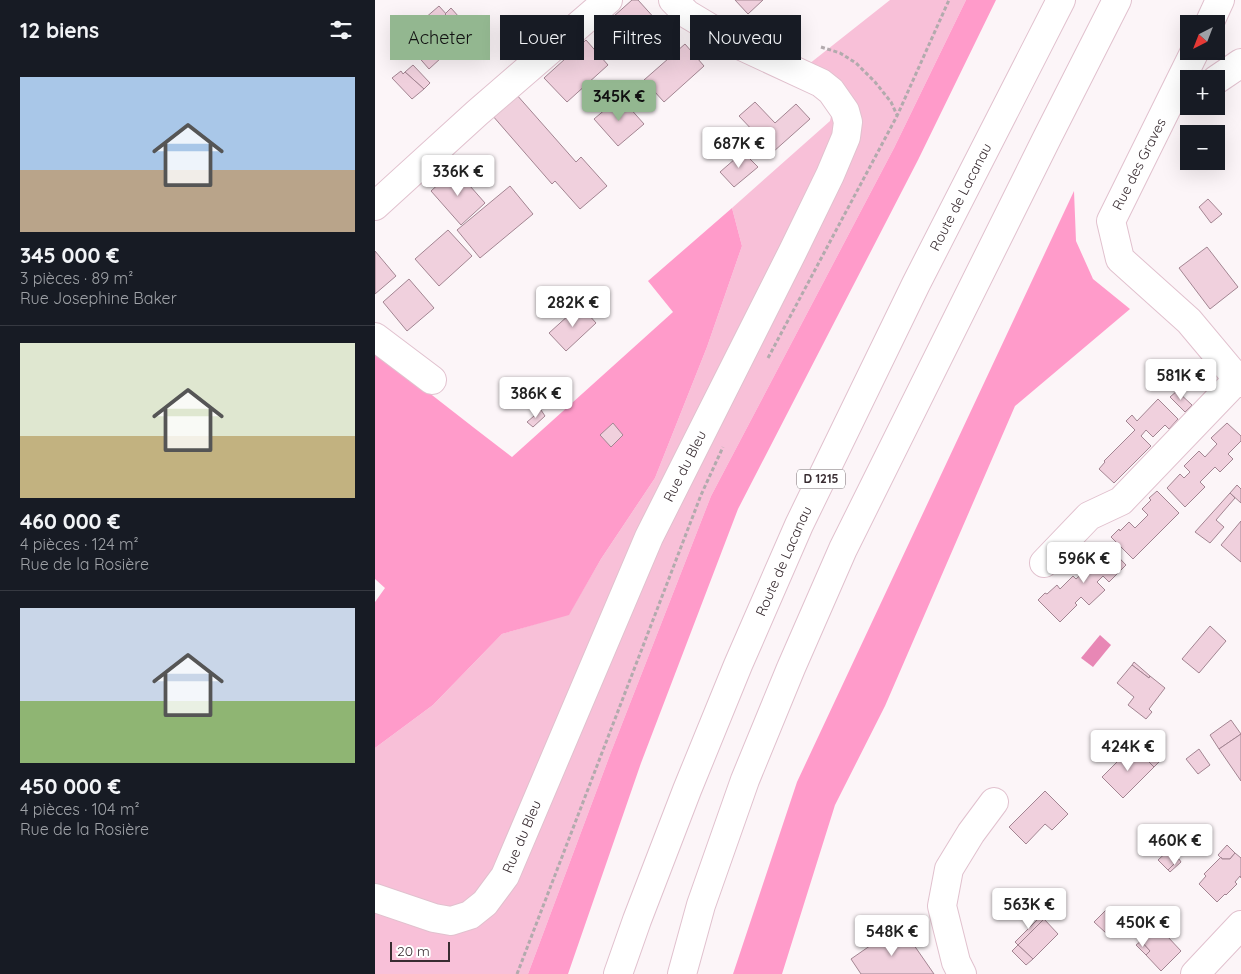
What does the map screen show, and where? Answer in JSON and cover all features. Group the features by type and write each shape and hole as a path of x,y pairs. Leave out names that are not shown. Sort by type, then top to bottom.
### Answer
{"main road":[{"path":"375,206 477,113 608,0"},
{"name":"Rue du Bleu","path":"375,898 434,918 451,921 470,915 485,904 505,876 649,537 792,253 830,175 846,137 848,122 845,111 831,91 821,83 737,44 687,14 673,0"},
{"name":"Route de Lacanau","path":"619,974 637,920 687,790 738,665 799,525 916,284 1061,0"},
{"path":"681,974 701,905 745,780 843,549 1117,0"},
{"path":"1214,15 1221,0"},
{"path":"1225,74 1241,64"},
{"name":"Rue des Graves","path":"1180,95 1111,221 1120,259 1189,320 1239,381"},
{"path":"375,337 432,380"},
{"path":"1044,563 1089,516 1121,501 1239,381"},
{"path":"963,974 955,962 942,906 949,869 971,833 994,802"},
{"path":"1195,974 1241,925"}],"path":[{"path":"764,365 897,116 949,0"},
{"path":"821,47 840,54 856,63 891,102 897,116"},
{"path":"517,974 701,495 726,441"}],"shaded area":[{"path":"890,0 966,0 894,148 711,496 611,752 528,974 375,974 375,748 433,705 502,634 569,614 601,559 655,478 707,347 742,246 732,208 830,121 838,83 809,64"},
{"path":"966,0 996,0 918,160 738,509 641,763 568,974 528,974 611,752 711,496 894,148"},
{"path":"1074,191 1076,241 1093,279 1130,309 1015,406 885,706 835,805 782,974 733,974 797,782"},
{"path":"732,208 742,246 707,347 655,478 601,559 569,615 502,634 433,705 375,748 375,602 385,588 375,579 375,351 512,457 673,312 648,281"},
{"path":"1100,635 1111,645 1093,667 1081,658"}],"building":[{"path":"632,0 638,0 652,15 615,15"},
{"path":"735,0 763,0 748,14"},
{"path":"439,6 447,15 429,15"},
{"path":"451,8 457,15 446,15"},
{"path":"586,40 594,49 594,60 604,60 608,65 567,102 544,78 564,60 584,60 584,42"},
{"path":"685,44 690,50 690,60 699,60 704,66 664,102 644,80 667,60 680,60 680,48"},
{"path":"421,60 439,60 429,69"},
{"path":"413,65 430,83 424,89 405,72"},
{"path":"401,71 403,74 405,72 424,89 412,99 392,78"},
{"path":"516,94 576,162 581,157 607,186 580,209 555,181 552,184 492,115"},
{"path":"620,97 644,124 618,146 594,119"},
{"path":"755,102 775,123 796,104 810,119 773,152 739,116"},
{"path":"743,152 758,167 734,187 720,172"},
{"path":"455,169 485,203 461,225 431,191"},
{"path":"510,186 533,214 480,258 457,230"},
{"path":"1208,199 1222,214 1211,223 1199,207"},
{"path":"448,230 472,256 439,286 415,259"},
{"path":"1207,247 1238,287 1210,309 1179,268"},
{"path":"375,251 396,276 375,294"},
{"path":"409,279 434,308 407,331 383,302"},
{"path":"580,305 596,323 566,351 549,333"},
{"path":"1177,391 1192,405 1185,412 1170,397"},
{"path":"1158,399 1178,419 1169,429 1165,425 1153,437 1146,430 1141,436 1151,446 1114,483 1099,469 1104,461 1135,430 1126,421 1132,415 1137,421"},
{"path":"541,410 545,416 533,427 527,422"},
{"path":"613,423 623,435 611,447 600,435"},
{"path":"1227,423 1241,436 1241,441 1228,454 1233,459 1220,472 1215,467 1200,482 1205,487 1185,507 1167,488 1180,474 1184,478 1190,472 1184,466 1199,451 1205,457 1217,444 1211,438"},
{"path":"1237,485 1241,489 1241,503 1230,493"},
{"path":"1157,491 1179,513 1133,559 1111,537 1129,522 1135,528 1148,515 1142,509 1151,500 1149,498"},
{"path":"1230,493 1235,498 1216,520 1224,527 1210,543 1195,532"},
{"path":"1241,521 1241,562 1221,545"},
{"path":"1104,542 1126,565 1109,582 1103,576 1097,582 1105,590 1089,605 1081,597 1075,603 1077,605 1060,622 1038,600 1057,585 1060,589 1073,576 1076,579 1085,571 1082,567"},
{"path":"1210,626 1226,641 1199,673 1182,659"},
{"path":"1134,662 1150,676 1149,678 1132,665"},
{"path":"1132,665 1165,688 1149,709 1152,712 1146,719 1128,705 1134,697 1117,683"},
{"path":"1231,720 1241,734 1219,749 1210,735"},
{"path":"1241,734 1241,781 1219,749"},
{"path":"1141,738 1162,759 1154,767 1133,746"},
{"path":"1133,746 1154,767 1123,798 1102,777"},
{"path":"1199,749 1210,765 1198,774 1186,759"},
{"path":"1045,791 1068,814 1052,830 1045,824 1026,844 1009,827"},
{"path":"1227,845 1235,853 1230,859 1222,859 1218,855"},
{"path":"1170,849 1179,859 1168,870 1158,860"},
{"path":"1235,853 1241,858 1241,878 1240,876 1235,882 1237,884 1217,902 1199,884 1206,876 1204,874 1221,857 1222,859 1230,859"},
{"path":"1179,859 1181,862 1170,872 1168,870"},
{"path":"1106,910 1117,921 1106,933 1094,922"},
{"path":"1147,911 1153,916 1143,925 1138,919"},
{"path":"1041,916 1044,919 1018,945 1015,942"},
{"path":"1153,916 1170,933 1167,936 1181,951 1161,971 1146,955 1150,951 1129,929 1138,919 1143,925"},
{"path":"1044,919 1058,934 1033,959 1018,945"},
{"path":"900,925 934,974 861,974 851,959"},
{"path":"1141,941 1150,951 1146,955 1136,945"},
{"path":"1018,945 1033,959 1026,965 1012,951"}]}
